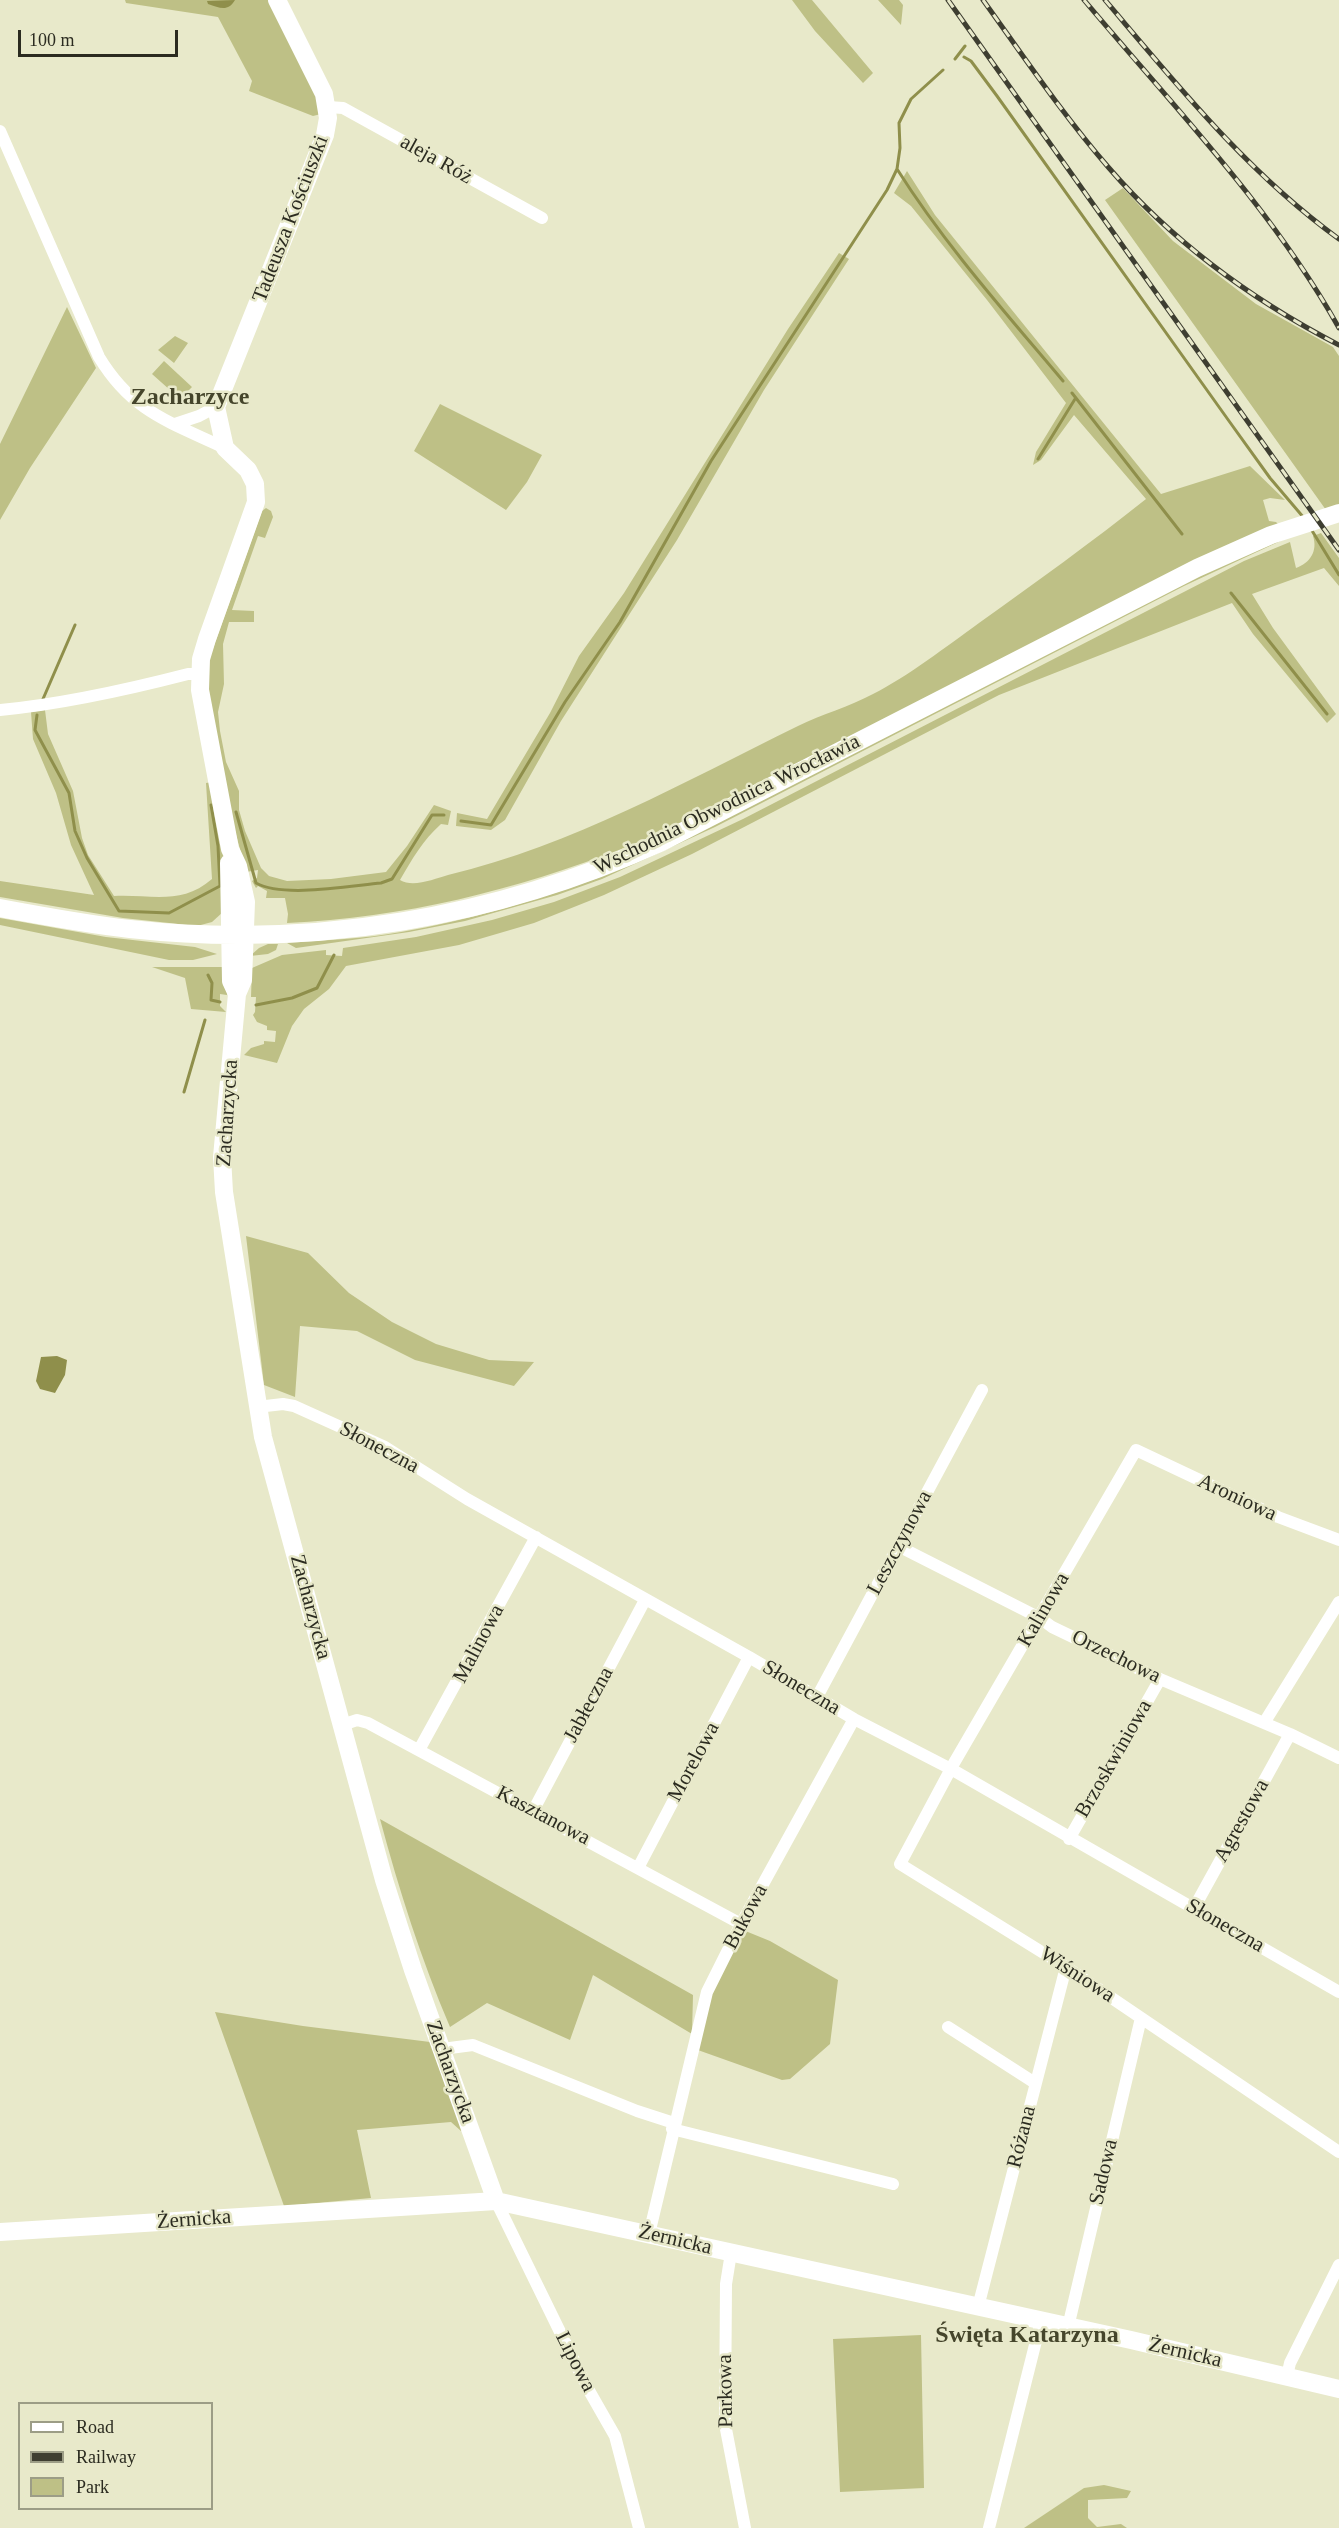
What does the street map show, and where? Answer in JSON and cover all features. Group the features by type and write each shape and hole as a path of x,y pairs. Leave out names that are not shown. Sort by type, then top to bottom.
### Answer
{"street":[{"name":"Tadeusza Kościuszki","path":"216,407 325,135 328,107 324,94 277,0"},
{"name":"aleja Róż","path":"328,107 343,108 542,218"},
{"path":"0,131 99,357 110,375 133,401 225,448 248,470 255,484 256,502 207,639 200,674 188,674 87,698 0,710"},
{"path":"175,424 199,416 216,407 225,448"},
{"name":"Wschodnia Obwodnica Wrocławia","path":"0,908 94,924 192,933 274,934 354,930 439,916 529,893 606,866 695,825 1197,568 1251,543 1304,523 1339,513"},
{"name":"Zacharzycka","path":"200,674 200,690 238,902 238,935 243,980 237,994 222,1157 229,1226 257,1407 263,1437 384,1880 496,2201"},
{"path":"192,933 218,922 238,902 274,934"},
{"path":"192,933 213,945 230,960"},
{"name":"Zacharzycka","path":"237,994 231,981 230,960 238,935"},
{"name":"Leszczynowa","path":"817,1697 982,1390"},
{"name":"Słoneczna","path":"257,1407 284,1404 306,1411 385,1448 468,1499 645,1600 749,1657 854,1719 951,1769 1069,1839 1339,1992"},
{"name":"Aroniowa","path":"1136,1450 1278,1517 1339,1540"},
{"name":"Kalinowa","path":"951,1769 1136,1450"},
{"name":"Malinowa","path":"419,1750 536,1537"},
{"name":"Orzechowa","path":"898,1546 1160,1679 1290,1734 1339,1758"},
{"name":"Jabłeczna","path":"533,1810 645,1600"},
{"path":"1264,1723 1339,1602"},
{"name":"Morelowa","path":"638,1868 749,1657"},
{"name":"Brzoskwiniowa","path":"1069,1839 1160,1679"},
{"name":"Bukowa","path":"648,2234 707,1992 741,1924 854,1719"},
{"name":"Kasztanowa","path":"342,1725 357,1720 368,1723 741,1924"},
{"name":"Agrestowa","path":"1194,1908 1290,1734"},
{"name":"Wiśniowa","path":"951,1769 900,1864 1066,1967 1339,2152"},
{"name":"Różana","path":"978,2307 1066,1967"},
{"name":"Sadowa","path":"1068,2327 1141,2018"},
{"path":"948,2028 1035,2083"},
{"path":"442,2049 472,2045 673,2126 893,2184"},
{"name":"Żernicka","path":"0,2232 496,2201 1339,2389"},
{"name":"Lipowa","path":"496,2201 587,2387 615,2436 639,2528"},
{"name":"Parkowa","path":"731,2253 726,2284 724,2416 746,2528"},
{"path":"1287,2376 1290,2363 1339,2265"},
{"path":"989,2528 1041,2321"}],"green space":[{"path":"125,0 268,0 320,101 321,114 313,116 249,91 252,81 218,17 126,3"},
{"path":"792,0 812,0 873,73 863,83 815,31"},
{"path":"878,0 899,0 903,5 901,25"},
{"path":"907,171 935,215 1161,494 1250,466 1285,500 1270,498 1263,500 1269,521 1279,525 724,803 624,848 542,877 458,899 373,915 287,923 285,898 266,898 267,891 258,886 256,888 252,881 257,878 258,870 246,872 230,812 205,671 262,511 266,508 271,511 273,517 265,538 258,536 232,610 254,611 254,622 229,622 223,644 224,684 218,712 226,762 239,791 239,810 245,831 261,868 269,876 287,881 331,879 386,872 407,846 434,805 451,811 448,825 441,824 429,837 400,880 417,883 494,862 584,829 670,790 807,722 873,694 940,651 1146,499 1074,415 1041,460 1033,465 1036,452 1066,403 911,206 894,193"},
{"path":"1123,188 1173,241 1256,304 1333,347 1339,356 1339,506 1326,510 1105,200"},
{"path":"839,253 849,259 764,390 677,540 561,721 505,820 491,830 456,826 457,813 487,819 550,713 579,656 624,593 788,329"},
{"path":"67,307 96,368 30,468 0,520 0,444"},
{"path":"175,336 188,343 174,363 158,350"},
{"path":"164,361 192,387 180,399 152,374"},
{"path":"440,404 542,455 527,482 506,510 414,451"},
{"path":"1321,533 1339,558 1339,586 1324,568 1252,594 1273,628 1336,714 1327,723 1253,634 1232,603 999,695 692,854 604,895 534,923 459,945 346,966 329,989 304,1009 292,1026 277,1063 244,1055 251,1048 264,1044 264,1041 275,1042 276,1031 267,1030 267,1026 257,1022 253,1015 256,997 251,997 252,968 282,955 326,950 326,955 342,956 343,948 416,937 492,920 554,902 620,877 743,819 1244,561 1290,542 1296,568 1301,566 1309,560 1314,551 1313,536"},
{"path":"1289,537 1184,586 715,827 602,879 557,895 465,921 409,932 296,948 287,943 373,936 452,922 502,909 600,877 1213,569"},
{"path":"45,710 48,734 73,791 82,838 88,855 114,896 177,896 189,893 212,879 206,783 212,782 224,850 223,912 212,922 197,926 123,918 0,897 0,881 94,895 71,845 56,793 33,739 31,712"},
{"path":"0,918 106,937 195,947 217,954 193,960 169,960 0,925"},
{"path":"268,944 278,944 276,950 268,954 250,956 259,948"},
{"path":"152,967 225,967 227,995 220,994 220,1006 226,1012 191,1009 185,978"},
{"path":"246,1236 308,1253 349,1293 392,1322 436,1344 489,1360 534,1362 514,1386 415,1360 357,1331 300,1326 295,1397 264,1385"},
{"path":"380,1819 693,1995 692,2034 593,1975 570,2040 487,2003 450,2027 411,1924"},
{"path":"743,1930 770,1941 838,1980 830,2044 790,2079 782,2080 695,2049 713,1988"},
{"path":"215,2012 430,2042 464,2129 461,2131 451,2122 357,2130 371,2198 284,2206"},
{"path":"921,2335 924,2488 840,2492 833,2339"},
{"path":"1104,2485 1131,2491 1127,2498 1088,2500 1088,2518 1097,2527 1121,2524 1127,2528 1024,2528 1084,2488"}],"shaded area":[{"path":"235,0 227,8 216,7 208,4 207,1"},
{"path":"57,1356 67,1360 65,1375 55,1393 40,1389 36,1381 41,1357"}],"waterway":[{"path":"955,59 965,46"},
{"path":"964,57 971,61 997,96 1270,478 1304,518"},
{"path":"461,821 491,825 565,702 620,622 711,461 887,190 897,169 900,148 899,123 911,99 943,70"},
{"path":"897,169 955,251 1063,381"},
{"path":"1072,393 1182,534"},
{"path":"1038,459 1075,399"},
{"path":"1311,529 1339,575"},
{"path":"1231,593 1327,714"},
{"path":"43,699 75,625"},
{"path":"37,715 35,730 69,793 75,831 87,858 119,911 169,913 220,886 218,846 211,805"},
{"path":"236,812 256,883 282,890 335,888 381,883 392,879 432,815 444,815"},
{"path":"256,1005 292,998 317,988 334,955"},
{"path":"208,975 212,983 211,1000 220,1002"},
{"path":"184,1092 205,1020"}],"railway":[{"path":"948,0 1339,550"},
{"path":"983,0 1044,86 1092,148 1160,221 1187,245 1245,289 1275,309 1339,345"},
{"path":"1084,0 1186,118 1252,199 1283,241 1339,328"},
{"path":"1105,0 1187,96 1244,157 1274,186 1339,239"}],"district":[{"name":"Zacharzyce","path":"190,398"},
{"name":"Święta Katarzyna","path":"1027,2336"}]}
